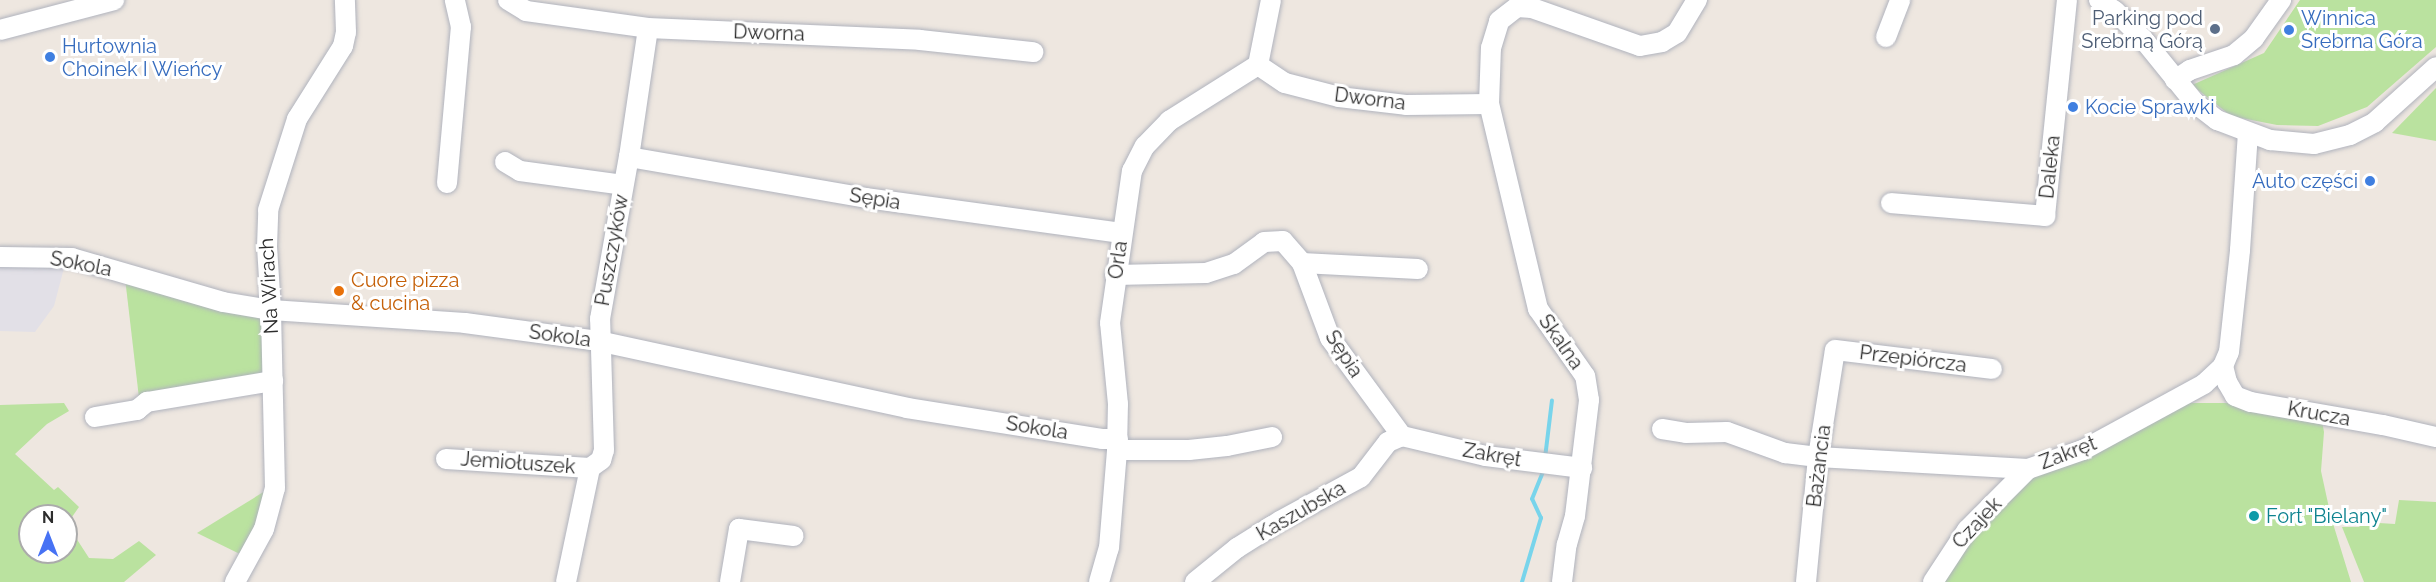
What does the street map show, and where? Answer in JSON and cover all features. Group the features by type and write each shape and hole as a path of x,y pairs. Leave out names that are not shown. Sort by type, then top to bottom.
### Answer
{"street":[{"path":"0,30 114,0"},
{"name":"Na Wirach","path":"235,582 264,529 272,509 275,488 272,310 267,247 271,195 297,119 343,46 346,32 345,0"},
{"path":"447,183 461,27 454,0"},
{"name":"Dworna","path":"508,0 526,11 648,28 920,40 1033,52"},
{"path":"1258,65 1271,0"},
{"path":"1525,4 1640,46 1662,42 1677,33 1697,0"},
{"path":"1886,37 1900,0"},
{"name":"Daleka","path":"1891,202 2045,216 2067,0"},
{"path":"2099,0 2115,10 2143,39 2195,103 2217,120 2248,134 2270,140 2314,144 2350,135 2375,122 2436,67"},
{"path":"2175,80 2190,70 2234,55 2254,38 2281,0"},
{"name":"Skalna","path":"1525,4 1499,21 1496,28 1491,48 1489,104 1538,309 1585,376 1590,409 1562,582"},
{"name":"Puszczyków","path":"566,582 590,468 601,460 604,450 598,340 648,28"},
{"name":"Dworna","path":"1258,65 1285,83 1339,98 1406,105 1489,104"},
{"name":"Orla","path":"1099,582 1109,548 1118,444 1118,404 1110,323 1121,233 1132,171 1145,146 1169,121 1258,65"},
{"path":"2223,366 2229,352 2248,134"},
{"name":"Sępia","path":"629,157 866,198 1121,233"},
{"path":"505,162 520,171 623,185"},
{"name":"Sępia","path":"1115,275 1206,273 1234,264 1264,242 1282,241 1302,263 1330,338 1402,436"},
{"name":"Sokola","path":"0,257 72,258 223,302 272,310 465,323 598,340 908,408 1102,439 1118,444"},
{"path":"1302,263 1418,269"},
{"name":"Przepiórcza","path":"1835,350 1992,369"},
{"name":"Bażancia","path":"1806,582 1818,457 1835,350"},
{"name":"Zakręt","path":"1662,429 1686,433 1727,432 1785,453 1818,457 2028,469 2083,450 2103,440 2204,384 2223,366"},
{"name":"Krucza","path":"2223,366 2227,382 2235,396 2251,402 2383,425 2436,437"},
{"path":"94,417 137,410 147,402 273,381"},
{"name":"Zakręt","path":"1402,436 1486,456 1582,468"},
{"name":"Kaszubska","path":"1195,582 1237,548 1271,526 1361,477 1388,442 1402,436"},
{"path":"1118,444 1154,452 1198,449 1272,437"},
{"name":"Jemiołuszek","path":"446,459 590,468"},
{"name":"Czajek","path":"1933,582 1966,530 2028,469"},
{"path":"730,582 739,529 794,536"}],"shaded area":[{"path":"0,261 65,264 54,306 35,332 0,331"}],"green space":[{"path":"2300,0 2436,0 2436,47 2367,107 2318,126 2277,125 2231,116 2192,85 2264,53"},
{"path":"2436,88 2436,141 2392,133"},
{"path":"125,278 264,315 266,368 257,379 139,398"},
{"path":"64,403 69,411 47,424 15,454 54,490 58,487 76,504 18,504 18,564 78,564 78,541 89,558 113,559 139,541 156,555 124,582 0,582 0,405"},
{"path":"2182,403 2237,403 2322,421 2324,432 2321,471 2331,517 2351,582 1938,582 1954,551 2036,470"},
{"path":"270,488 246,557 197,533"},
{"path":"2399,500 2436,502 2436,582 2364,582 2342,527 2359,527 2363,522 2395,524"}],"waterway":[{"path":"1545,458 1552,400"},
{"path":"1522,582 1541,518 1532,499 1544,470"}],"place":[{"name":"Parking pod Srebrną Górą","path":"2215,29"},
{"name":"Winnica Srebrna Góra","path":"2289,30"},
{"name":"Hurtownia Choinek I Wieńcy","path":"50,57"},
{"name":"Kocie Sprawki","path":"2073,107"},
{"name":"Auto części","path":"2370,181"},
{"name":"Cuore pizza & cucina","path":"339,291"},
{"name":"Fort \"Bielany\"","path":"2254,516"}]}
